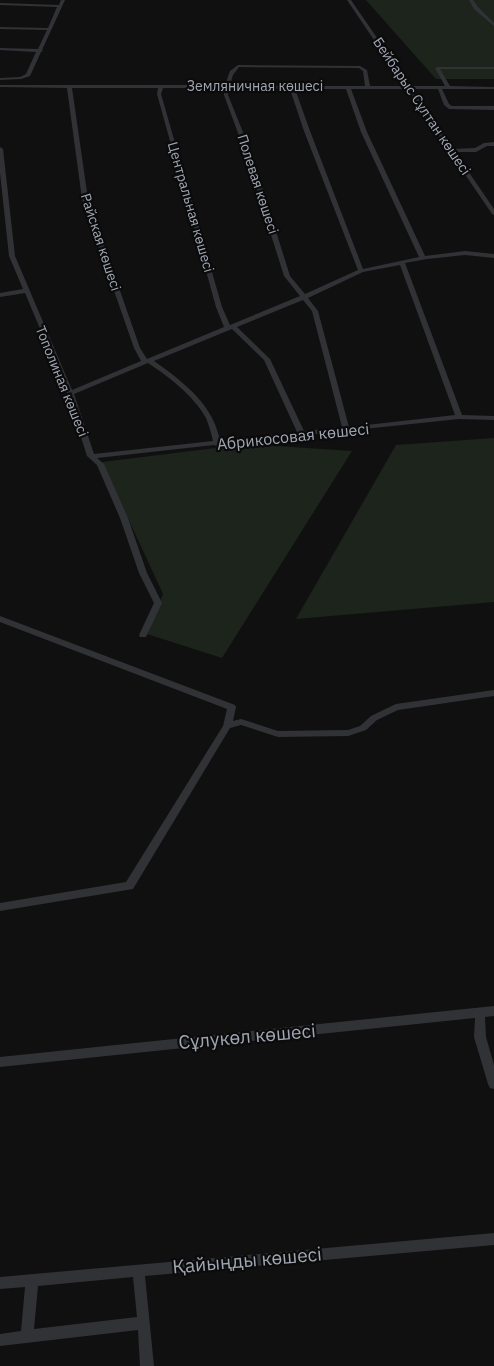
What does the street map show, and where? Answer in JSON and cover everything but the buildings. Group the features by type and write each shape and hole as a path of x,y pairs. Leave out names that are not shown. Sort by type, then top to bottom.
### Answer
{"street":[{"path":"0,79 21,78 28,75 41,51 63,0"},
{"name":"Бейбарыс Сұлтан көшесі","path":"349,0 494,213"},
{"path":"471,0 476,8 494,25"},
{"path":"0,4 60,6"},
{"path":"0,28 49,29"},
{"path":"0,49 41,51"},
{"path":"226,86 234,69 238,66 360,67 365,70 368,86"},
{"path":"448,87 437,68 494,68"},
{"path":"21,78 26,87"},
{"name":"Земляничная көшесі","path":"0,86 494,88"},
{"name":"Центральная көшесі","path":"161,86 159,94 219,307 230,327"},
{"name":"Полевая көшесі","path":"226,86 226,95 248,152 287,276 315,311 346,430"},
{"path":"292,86 307,132 361,271"},
{"name":"Райская көшесі","path":"69,87 85,198 138,348 147,362"},
{"path":"348,87 364,132 423,258"},
{"path":"439,87 447,105 451,108 494,108"},
{"path":"451,151 476,150 486,144 494,144"},
{"name":"Тополиная көшесі","path":"0,149 12,256 25,291 70,393 91,456 100,464 124,518 143,573 158,603 142,635"},
{"path":"70,393 304,297 361,271 423,258 465,253 494,256"},
{"path":"402,263 459,417"},
{"path":"0,294 25,291"},
{"path":"230,327 267,359 302,434"},
{"path":"147,362 158,367 205,411 210,420 217,444"},
{"name":"Абрикосовая көшесі","path":"91,456 459,417 494,418"},
{"path":"0,618 232,707 227,726 129,886 0,907"},
{"path":"227,726 240,722 278,734 348,733 356,731 374,718 396,707 494,693"},
{"name":"Сұлукөл көшесі","path":"0,1062 196,1040 494,1011"},
{"path":"480,1013 480,1037 494,1084"},
{"name":"Қайыңды көшесі","path":"0,1283 494,1238"},
{"path":"138,1270 147,1366"},
{"path":"27,1337 32,1280"},
{"path":"0,1340 144,1323"}],"shaded area":[{"path":"366,0 494,0 494,79 436,79"},
{"path":"494,438 494,602 296,619 396,445"},
{"path":"248,444 352,451 222,658 147,634 163,594 102,462"}]}
